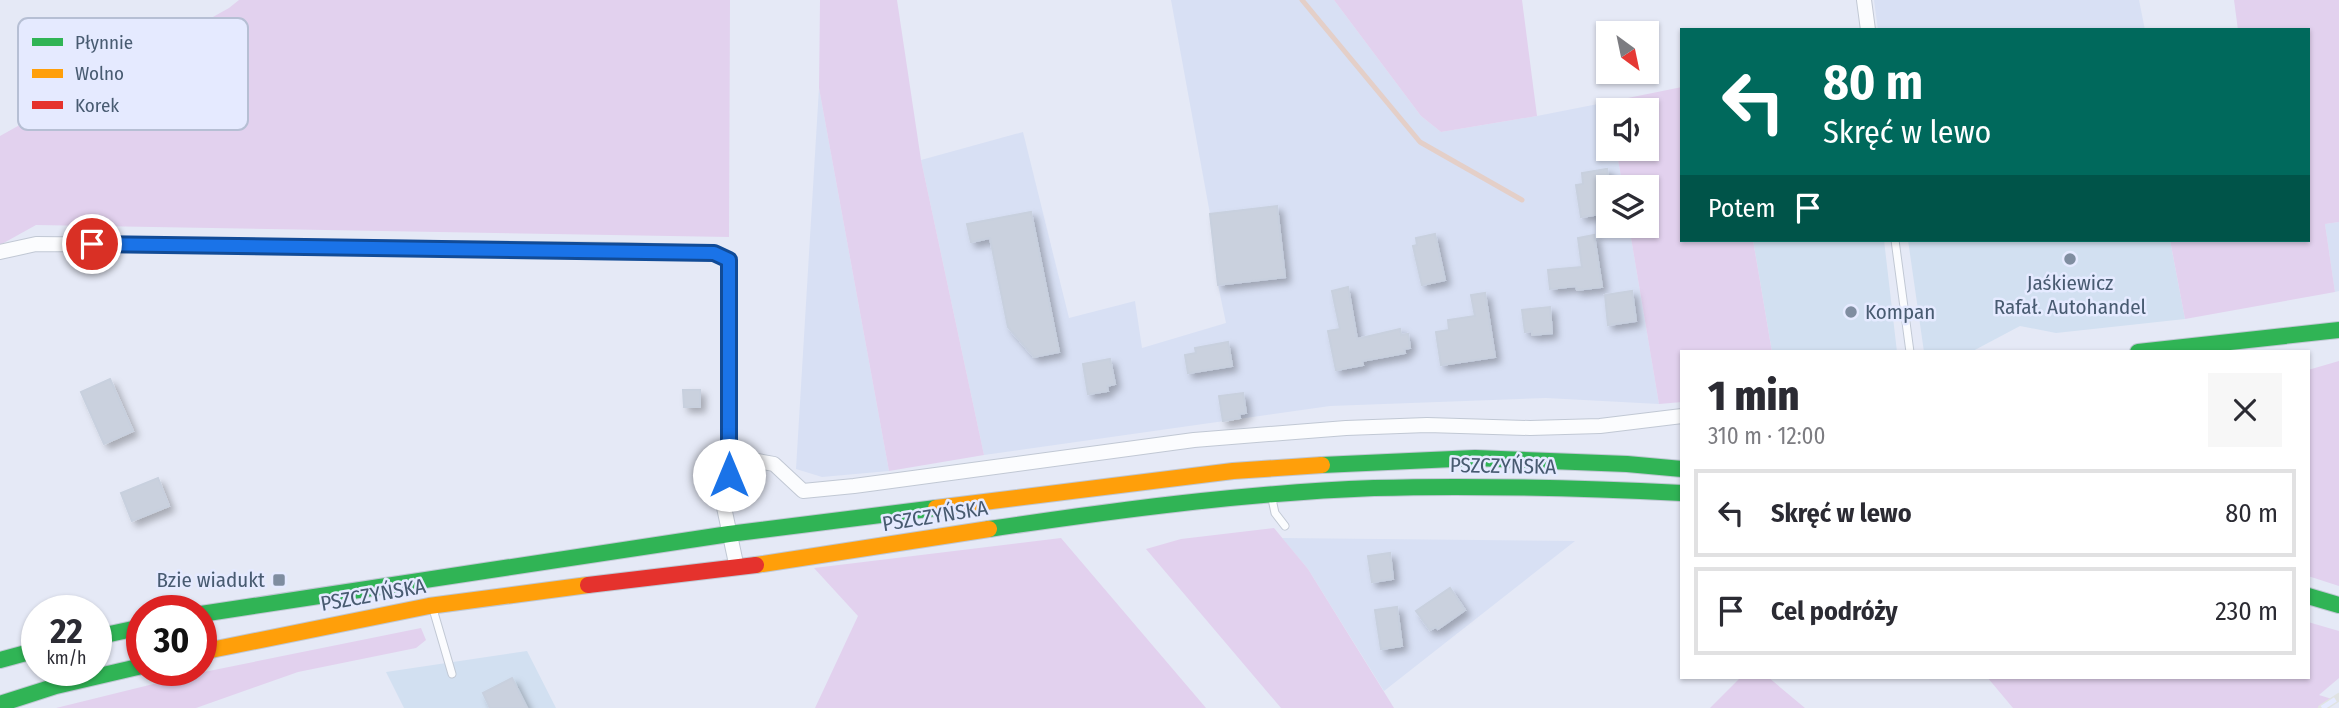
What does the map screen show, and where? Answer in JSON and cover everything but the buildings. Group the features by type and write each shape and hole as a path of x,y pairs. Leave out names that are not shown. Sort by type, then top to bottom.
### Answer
{"main road":[{"path":"2158,350 2339,330"},
{"path":"2228,350 2279,338"},
{"name":"PSZCZYŃSKA","path":"217,612 729,534 1233,471 1475,458 1680,469"},
{"name":"PSZCZYŃSKA","path":"217,648 316,626 432,606 737,568 1053,519 1272,495 1456,485 1680,493"},
{"path":"2310,597 2339,605"},
{"path":"0,660 21,654"},
{"path":"0,704 56,686 126,670"}],"street":[{"path":"1864,0 1868,28"},
{"path":"0,252 36,244 714,253 729,260 729,475 722,498 737,568"},
{"path":"729,475 752,460 774,464 803,491 1194,440 1346,428 1427,425 1530,428 1600,426 1680,416"}],"lane":[{"path":"1895,242 1910,350"},
{"path":"1272,495 1275,513 1285,526"},
{"path":"432,606 452,674"}],"shaded area":[{"path":"239,0 730,0 729,237 36,225 0,245 0,136 18,126 18,130 248,130 248,18 211,18"},
{"path":"820,0 897,0 921,160 984,455 889,471 819,88"},
{"path":"1171,0 1334,0 1421,116 1441,132 1596,104 1596,161 1618,161 1621,175 1596,175 1596,238 1631,238 1659,404 1546,398 1330,406 984,455 921,160 1023,132 1069,318 1135,301 1142,348 1226,323 1218,285 1210,214"},
{"path":"1334,0 1522,0 1537,116 1441,132 1421,116"},
{"path":"1874,0 2139,0 2145,28 1878,28"},
{"path":"2234,0 2339,0 2339,222 2325,224 2335,292 2185,319 2170,242 2310,242 2310,28 2238,28"},
{"path":"1680,87 1680,242 1753,242 1772,350 1680,350 1680,402 1659,404 1631,238 1659,238 1659,175 1621,175 1618,161 1659,161 1659,98 1628,98"},
{"path":"819,88 889,471 822,477 796,469"},
{"path":"2339,222 2339,291 2335,292 2325,224"},
{"path":"1753,242 1884,242 1897,350 1772,350"},
{"path":"1908,242 2170,242 2185,319 2056,333 2020,326 1975,350 1924,350"},
{"path":"2339,361 2339,586 2310,577 2310,369"},
{"path":"1274,528 1308,569 1394,708 1281,708 1146,549 1181,539"},
{"path":"1061,538 1206,708 815,708 858,616 814,568"},
{"path":"1282,538 1575,541 1384,691 1308,569"},
{"path":"2310,623 2339,631 2339,678 2319,695 2335,700 2321,708 2013,708 1989,679 2310,679"},
{"path":"421,628 426,640 416,648 298,672 196,708 56,708 145,686 217,686 217,669"},
{"path":"527,651 556,708 404,708 386,672"},
{"path":"1739,679 1770,679 1805,708 1710,708"}],"waterway":[{"path":"1302,0 1420,142 1522,200"}],"railway":[{"path":"2322,708 2339,697"}],"traffic: fast":[{"path":"2156,350 2339,330"},
{"path":"1322,465 1475,458 1680,469"},
{"path":"989,529 1181,503 1326,490 1490,487 1680,493"},
{"path":"217,612 729,534 936,508"},
{"path":"2310,597 2339,605"},
{"path":"112,634 126,630"},
{"path":"0,660 21,654"},
{"path":"0,704 56,686 126,670"}],"traffic: slow":[{"path":"936,508 1233,471 1322,465"},
{"path":"756,565 989,529"},
{"path":"217,649 429,606 588,585"}],"traffic: jam":[{"path":"588,585 756,565"}],"place":[{"name":"Jaśkiewicz Rafał. Autohandel","path":"2070,259"},
{"name":"Kompan","path":"1851,312"},
{"name":"Bzie wiadukt","path":"279,580"}],"route":[{"path":"92,244 714,253 729,260 729,475"}]}
